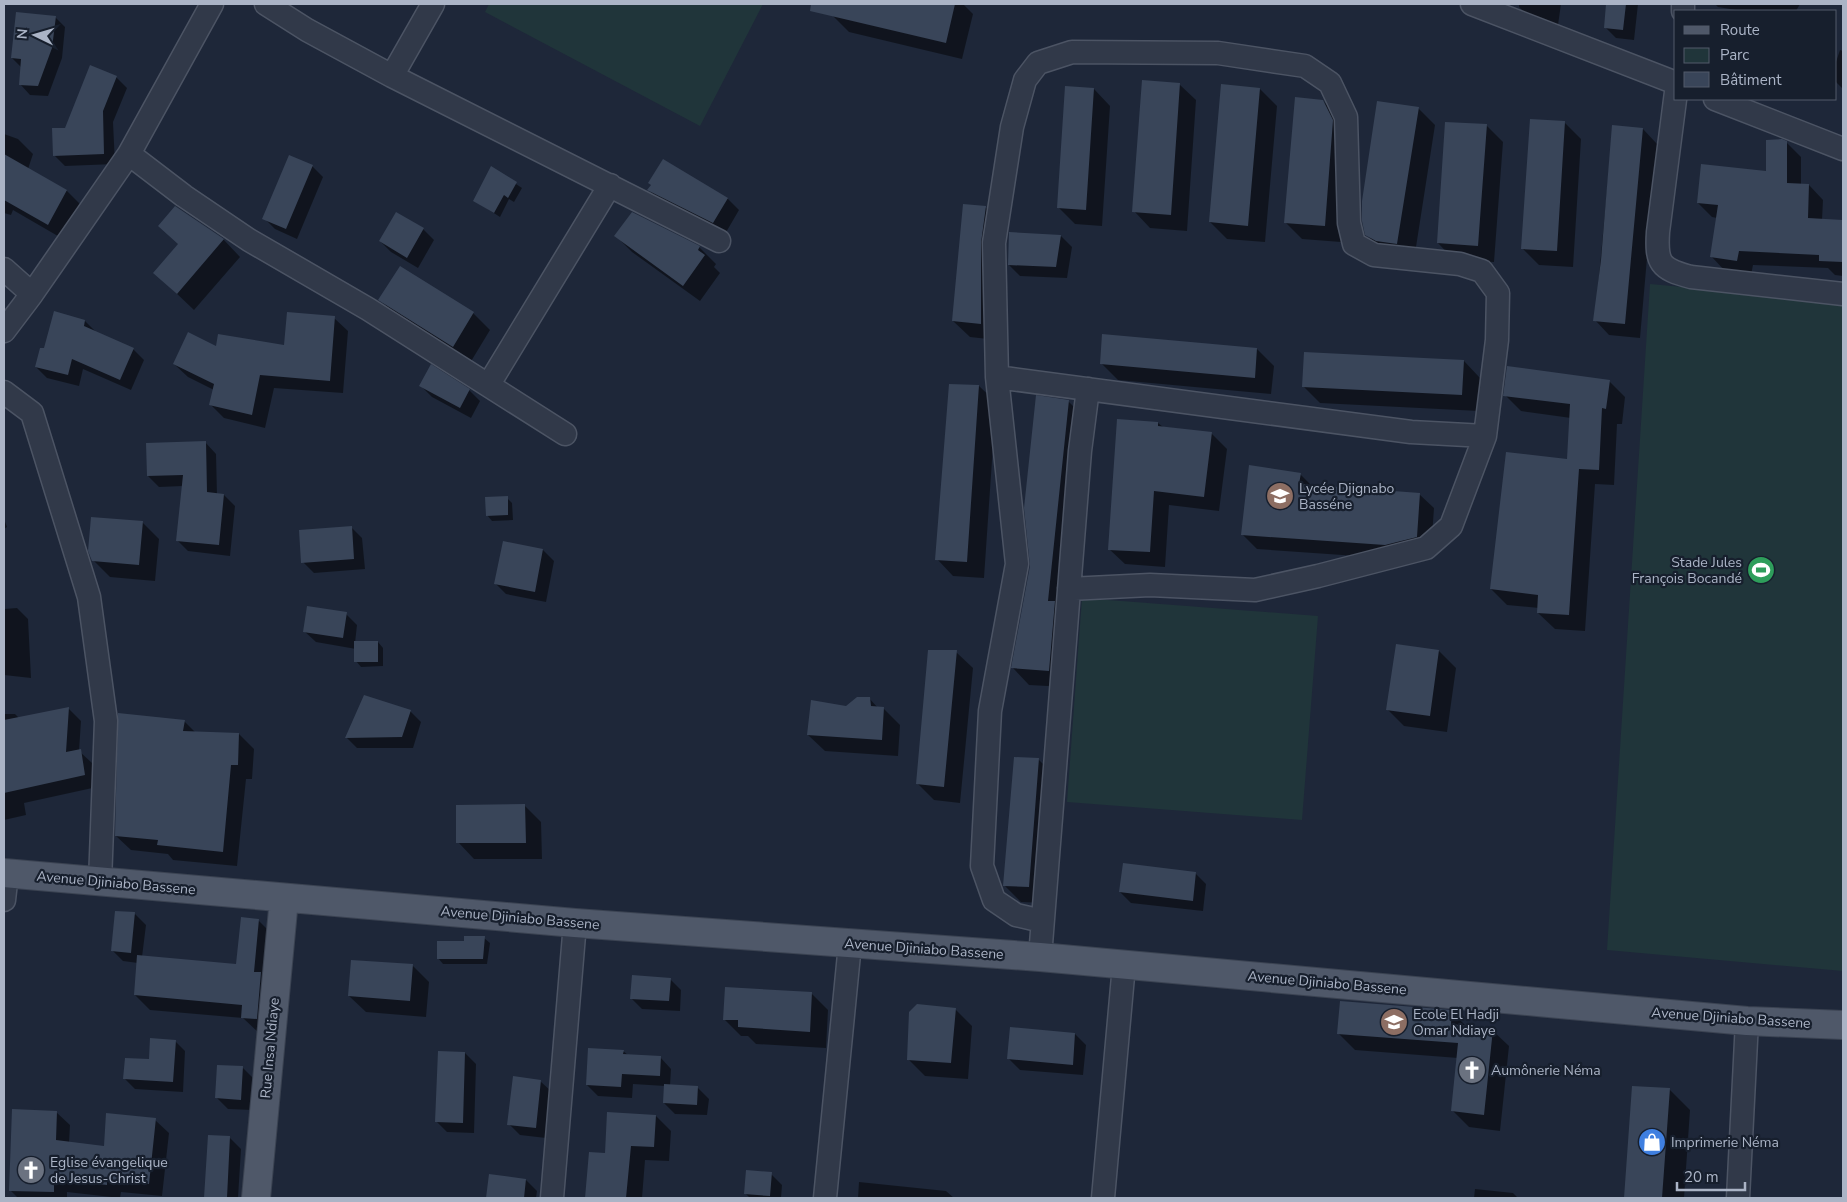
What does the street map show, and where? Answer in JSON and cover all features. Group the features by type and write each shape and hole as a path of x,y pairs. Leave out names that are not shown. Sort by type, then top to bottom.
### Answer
{"main road":[{"name":"Avenue Djiniabo Bassene","path":"5,873 284,899 575,923 1040,957 1747,1021 1843,1025"},
{"name":"Rue Insa Ndiaye","path":"256,1198 284,899"}],"street":[{"path":"4,331 32,294 129,154 212,4"},
{"path":"266,4 307,30 392,76 719,241"},
{"path":"392,76 433,4"},
{"path":"1472,4 1505,11 1674,82"},
{"path":"1042,920 1016,915 994,900 982,866 990,710 1017,564 997,377 994,243 1012,127 1025,80 1038,63 1072,52 1218,53 1304,66 1330,83 1346,116 1349,223 1354,244 1374,255 1460,264 1482,271 1498,293 1497,340 1485,436 1451,526 1426,548 1255,590 1150,586 1069,589"},
{"path":"1675,100 1658,232 1656,254 1658,260 1671,272 1691,277 1843,294"},
{"path":"1718,100 1843,149"},
{"path":"129,154 184,196 249,240 318,279 489,384 565,434"},
{"path":"489,384 610,185"},
{"path":"4,269 32,294"},
{"path":"997,377 1411,432 1485,436"},
{"path":"1040,957 1080,451 1088,389"},
{"path":"4,392 32,413 89,597 106,721 100,882"},
{"path":"4,900 5,873"},
{"path":"552,1198 575,923"},
{"path":"825,1198 850,944"},
{"path":"1103,1198 1124,965"},
{"path":"1738,1198 1747,1021"}],"green space":[{"path":"489,4 763,4 700,126 485,12"},
{"path":"1650,284 1843,302 1843,971 1607,950"},
{"path":"1082,598 1318,616 1302,820 1067,802"}],"building":[{"path":"811,4 955,4 946,43 810,11"},
{"path":"1606,4 1626,4 1623,30 1604,28"},
{"path":"16,12 56,16 52,48 38,86 19,85 21,59 11,58"},
{"path":"90,65 117,76 103,111 104,154 53,156 52,128 65,128"},
{"path":"1142,80 1180,83 1171,215 1132,212"},
{"path":"1221,84 1260,88 1248,226 1209,222"},
{"path":"1065,86 1094,88 1086,210 1057,208"},
{"path":"1295,97 1323,100 1333,120 1325,226 1284,223"},
{"path":"1377,101 1419,107 1397,244 1376,241 1365,235 1362,221 1362,201"},
{"path":"1530,119 1565,121 1557,251 1521,249"},
{"path":"1445,122 1487,124 1478,246 1437,243"},
{"path":"1612,125 1643,128 1625,324 1593,321 1601,260"},
{"path":"1782,139 1787,141 1787,183 1809,184 1808,218 1843,220 1843,262 1819,261 1819,255 1739,251 1737,261 1710,257 1718,205 1697,203 1701,164 1766,171 1766,140"},
{"path":"4,154 67,190 48,225 4,200"},
{"path":"289,155 313,165 286,229 262,219"},
{"path":"663,159 728,198 713,223 647,190 651,185 648,183"},
{"path":"491,166 517,182 508,198 504,195 494,213 473,201"},
{"path":"963,204 986,206 981,243 981,324 952,321"},
{"path":"175,206 224,239 177,294 153,273 178,244 158,226"},
{"path":"396,212 424,228 407,258 379,241"},
{"path":"632,212 700,246 698,250 705,255 683,286 614,236"},
{"path":"1009,232 1061,235 1056,267 1008,265"},
{"path":"400,266 474,312 453,347 378,300"},
{"path":"54,311 85,320 84,326 134,348 120,380 72,359 68,375 35,367 40,348 44,348"},
{"path":"287,312 335,316 330,381 260,375 252,415 209,405 214,384 173,364 188,332 216,346 218,334 284,345"},
{"path":"1102,334 1257,348 1255,378 1100,364"},
{"path":"1304,352 1464,360 1462,395 1302,387"},
{"path":"431,364 470,389 460,408 419,386"},
{"path":"1507,366 1610,380 1606,409 1602,408 1599,470 1579,469 1569,615 1537,613 1538,595 1490,589 1506,452 1567,459 1570,404 1503,396"},
{"path":"949,384 979,385 967,562 935,560"},
{"path":"1036,395 1069,400 1048,601 1055,601 1049,671 1011,668 1030,566 1024,508"},
{"path":"1117,419 1158,422 1158,426 1212,432 1204,497 1154,491 1150,552 1108,550"},
{"path":"206,441 207,492 224,494 219,545 176,541 183,475 147,476 146,443"},
{"path":"1249,465 1301,473 1299,484 1420,493 1417,537 1385,545 1241,535"},
{"path":"508,496 508,515 486,516 485,497"},
{"path":"91,517 143,521 139,565 92,561 88,551"},
{"path":"352,526 354,559 301,563 299,530"},
{"path":"503,541 543,549 535,592 494,584"},
{"path":"307,606 347,612 343,638 303,632"},
{"path":"354,641 378,641 378,662 354,662"},
{"path":"1396,644 1439,650 1430,716 1386,710"},
{"path":"928,650 957,650 944,787 916,784"},
{"path":"364,695 411,710 402,737 345,738"},
{"path":"857,697 870,697 871,706 884,707 882,740 807,735 811,700 846,706"},
{"path":"69,707 66,752 81,749 85,775 4,793 4,720"},
{"path":"118,713 185,720 183,731 239,733 238,765 231,765 223,852 157,845 158,840 115,836"},
{"path":"1014,757 1039,758 1029,887 1003,886"},
{"path":"525,804 526,843 456,843 456,805"},
{"path":"1123,863 1196,872 1193,901 1119,892"},
{"path":"115,911 135,912 131,953 111,951"},
{"path":"241,917 259,919 254,972 261,972 257,1019 241,1018 242,1005 134,995 137,955 236,964"},
{"path":"464,936 485,936 483,959 437,959 437,941 464,941"},
{"path":"351,960 413,964 410,1001 348,996"},
{"path":"632,975 671,978 669,1001 630,999"},
{"path":"725,987 812,992 810,1032 738,1027 738,1020 723,1020"},
{"path":"1340,1001 1452,1010 1451,1024 1493,1029 1484,1115 1451,1111 1458,1043 1337,1034"},
{"path":"917,1004 956,1008 951,1063 907,1060 909,1012"},
{"path":"1010,1027 1075,1033 1073,1065 1007,1059"},
{"path":"150,1038 176,1040 173,1082 123,1079 125,1058 149,1059"},
{"path":"588,1048 624,1050 623,1054 661,1056 660,1076 622,1074 621,1087 586,1085"},
{"path":"438,1051 465,1052 463,1123 435,1122"},
{"path":"217,1065 243,1066 241,1100 215,1098"},
{"path":"513,1076 541,1080 536,1128 507,1125"},
{"path":"664,1084 698,1086 697,1105 663,1103"},
{"path":"1632,1086 1670,1088 1662,1198 1624,1198"},
{"path":"12,1109 57,1111 56,1140 104,1146 106,1113 156,1118 149,1184 107,1179 107,1185 54,1179 54,1192 9,1191"},
{"path":"607,1112 656,1115 654,1147 631,1146 626,1198 585,1198 589,1152 605,1153"},
{"path":"208,1135 230,1136 227,1198 204,1198"},
{"path":"746,1170 772,1172 770,1196 744,1194"},
{"path":"489,1174 526,1179 524,1198 486,1198"}],"place":[{"name":"Lycée Djignabo Basséne","path":"1280,496"},
{"name":"Stade Jules François Bocandé","path":"1761,570"},
{"name":"Ecole El Hadji Omar Ndiaye","path":"1394,1022"},
{"name":"Aumônerie Néma","path":"1472,1070"},
{"name":"Imprimerie Néma","path":"1652,1142"},
{"name":"Eglise évangelique de Jesus-Christ","path":"31,1170"}]}
